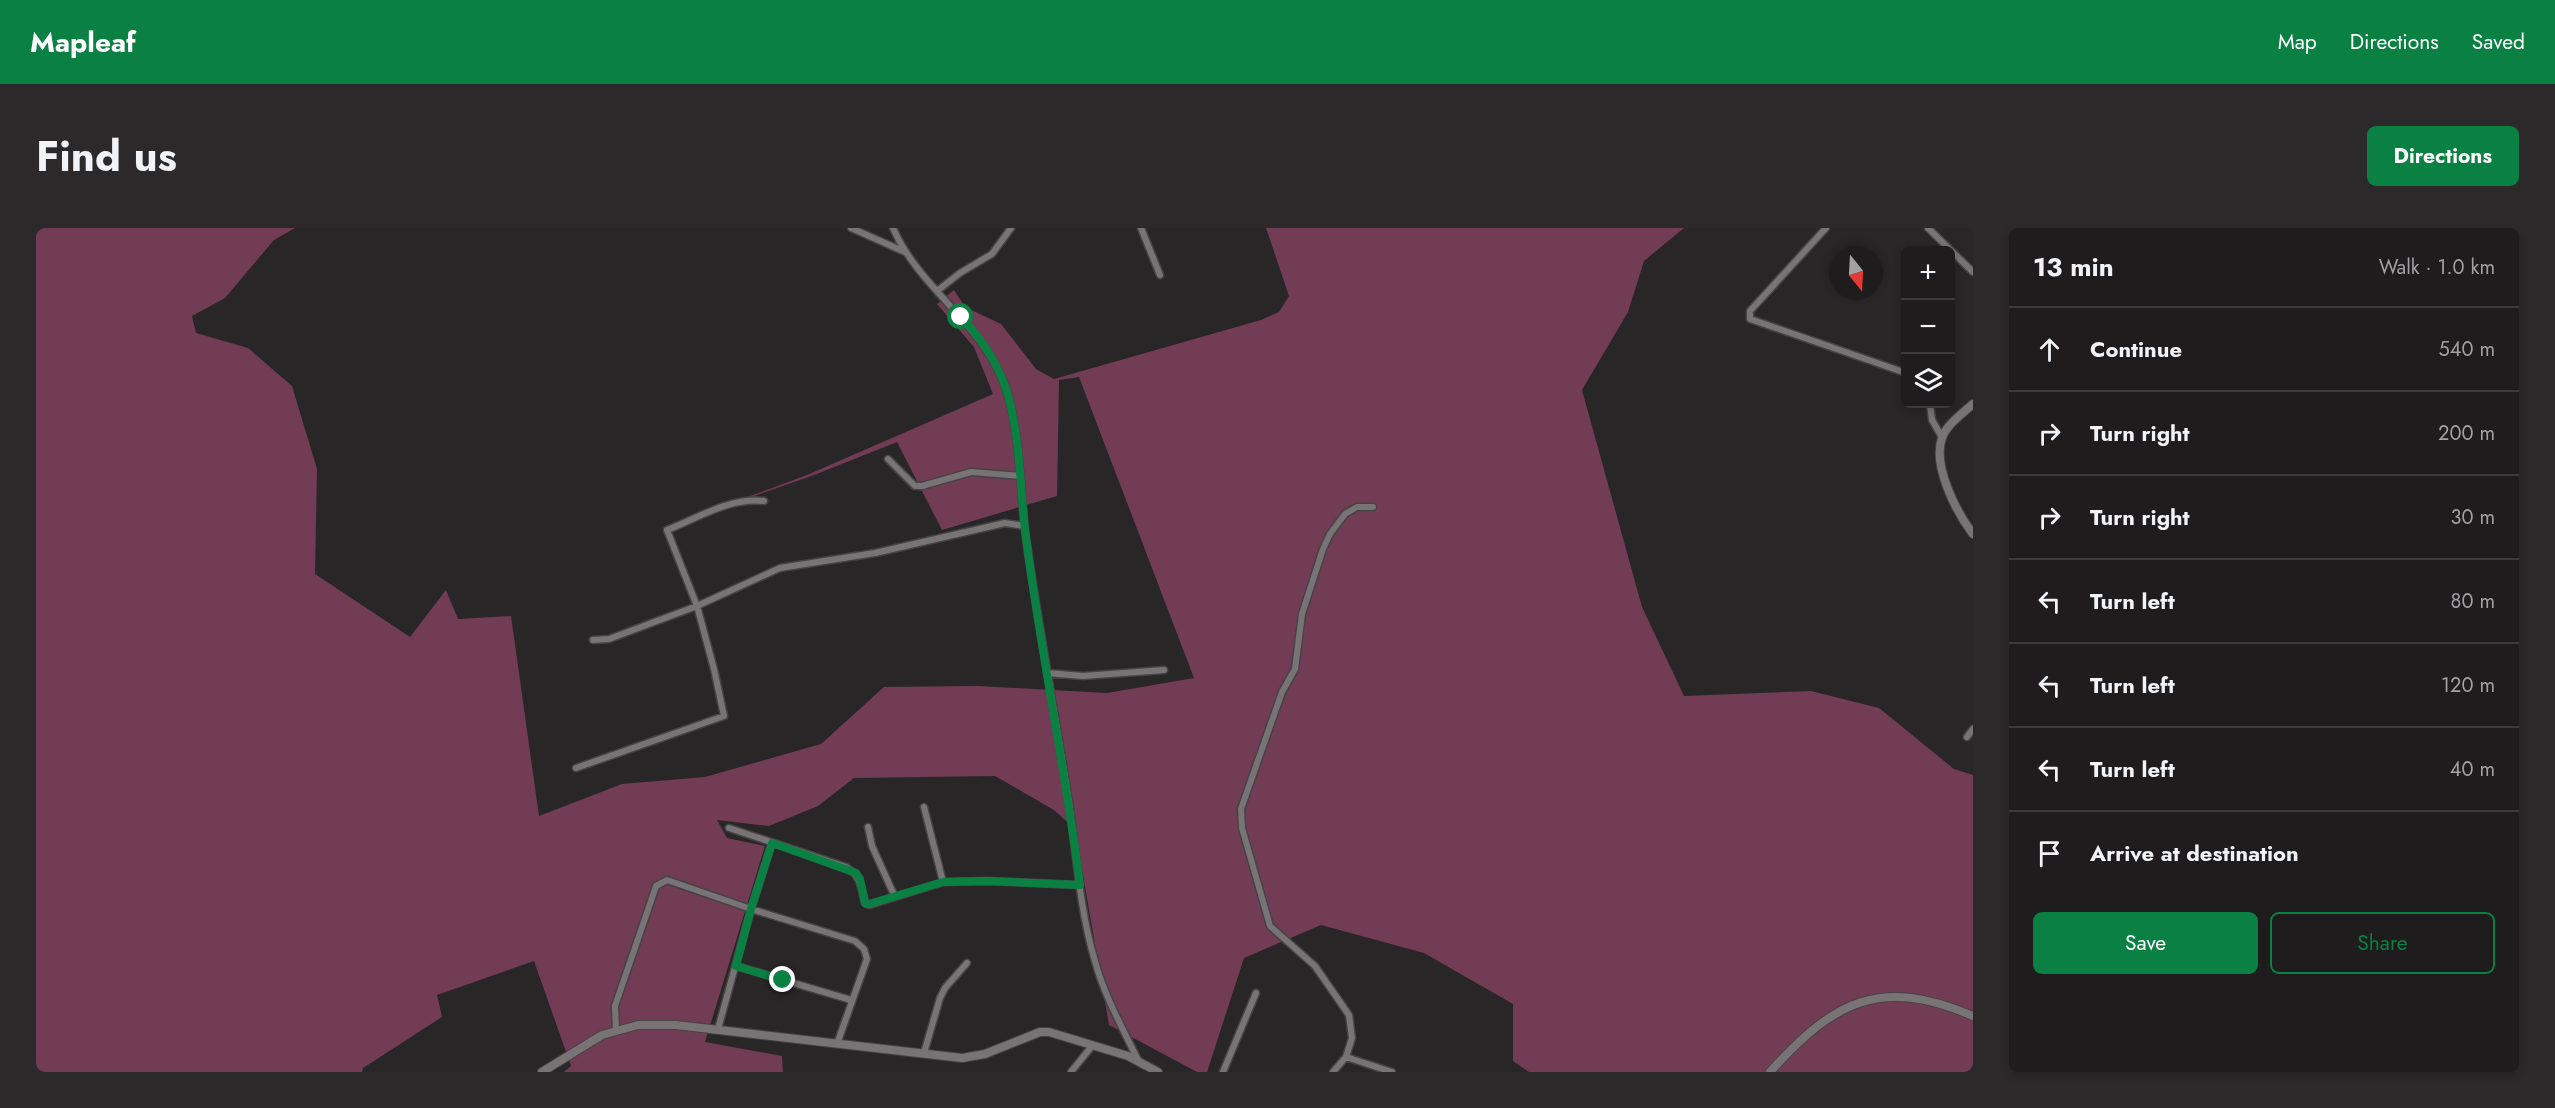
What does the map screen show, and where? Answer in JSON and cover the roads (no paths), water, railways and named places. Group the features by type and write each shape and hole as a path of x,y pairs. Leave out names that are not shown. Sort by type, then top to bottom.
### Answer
{"street":[{"path":"851,228 905,252"},
{"path":"893,228 905,252 985,345 1002,381 1014,421 1025,526 1066,780 1084,915 1095,963 1138,1060"},
{"path":"937,291 960,273 992,254 1011,228"},
{"path":"1141,228 1160,275"},
{"path":"1826,228 1750,311 1750,319 1901,372"},
{"path":"1928,228 1973,272"},
{"path":"1973,404 1948,427 1942,437 1940,456 1943,475 1959,511 1973,534"},
{"path":"1930,408 1932,420 1942,437"},
{"path":"888,459 915,486 971,472 1020,476"},
{"path":"576,768 724,716 697,606 667,530 734,502 752,499 765,501"},
{"path":"1334,1072 1346,1057 1352,1038 1349,1015 1315,966 1270,926 1242,828 1241,808 1282,692 1295,669 1302,614 1323,549 1344,514 1358,507 1373,507"},
{"path":"593,640 609,639 697,606 780,568 875,553 1005,523 1025,526"},
{"path":"1047,673 1083,676 1164,670"},
{"path":"1967,737 1973,729"},
{"path":"924,807 943,882"},
{"path":"867,827 896,897"},
{"path":"729,828 856,873 860,879 865,903 869,904 943,882 987,881 1080,885"},
{"path":"718,1029 772,843"},
{"path":"616,1031 615,1006 656,886 667,880 855,941 864,949 867,959 837,1044"},
{"path":"924,1053 940,998 945,988 967,963"},
{"path":"736,966 851,1000"},
{"path":"1223,1072 1256,993"},
{"path":"1770,1072 1814,1026 1832,1014 1871,999 1890,996 1916,997 1973,1016"},
{"path":"542,1072 589,1041 616,1031 638,1025 676,1025 972,1057 1040,1032 1049,1032 1138,1060 1158,1072"},
{"path":"1071,1072 1092,1046"},
{"path":"1346,1057 1392,1072"}]}
